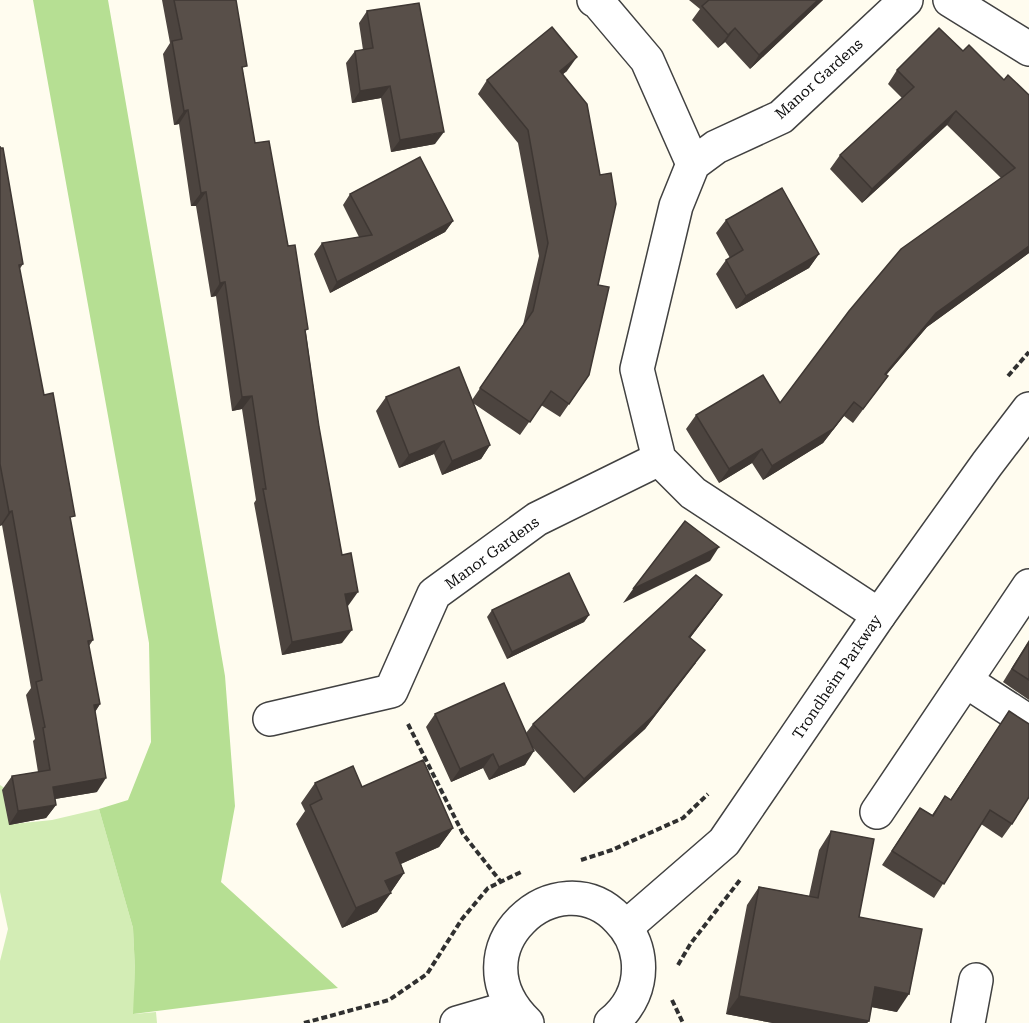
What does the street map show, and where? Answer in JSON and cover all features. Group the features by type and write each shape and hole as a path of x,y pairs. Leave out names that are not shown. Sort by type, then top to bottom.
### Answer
{"street":[{"path":"594,0 647,60 693,164 676,206 638,369 659,459 693,493 879,615"},
{"name":"Manor Gardens","path":"693,164 716,147 781,117 906,0"},
{"path":"950,0 1029,49"},
{"name":"Trondheim Parkway","path":"626,927 724,842 879,615 987,464 1029,410"},
{"name":"Manor Gardens","path":"391,691 434,594 537,519 659,459"},
{"path":"877,812 1029,586"},
{"path":"966,681 1029,722"},
{"path":"270,719 391,691"},
{"path":"457,1023 520,1015 503,987 501,965 505,942 517,923 535,908 554,900 574,899 594,903 613,913 626,927 637,949 639,971 634,994 622,1014 611,1023"},
{"path":"968,1023 976,980"}],"path":[{"path":"1003,383 1029,352"},
{"path":"391,691 464,834 500,881 535,908"},
{"path":"579,861 612,850 683,818 712,790"},
{"path":"304,1023 389,1000 427,974 462,920 488,888 518,872 527,871"}],"green space":[{"path":"33,0 108,0 225,676 235,806 221,882 338,988 133,1014 135,970 133,928 99,809 128,800 151,742 149,643"},
{"path":"0,785 6,789 13,824 52,820 99,809 133,928 134,1014 156,1012 157,1023 0,1023 0,961 8,929 0,892"}],"building":[{"path":"174,0 236,0 247,66 242,67 255,143 269,141 288,246 295,245 308,329 305,330 319,427 342,555 351,553 358,592 345,594 352,630 292,642 263,489 266,489 252,396 242,397 225,282 220,283 206,192 201,193 188,110 184,111 172,41 182,39"},
{"path":"709,0 818,0 759,55 735,28 728,35 702,6"},
{"path":"419,3 444,132 400,140 390,86 360,91 355,51 373,48 367,11"},
{"path":"552,27 577,57 560,71 587,104 600,175 611,173 616,204 598,285 609,287 589,375 569,404 551,391 530,422 480,388 533,311 548,243 528,130 487,80"},
{"path":"939,28 963,51 969,45 1004,80 1008,75 1029,95 1029,246 936,313 885,374 888,376 863,409 854,402 833,429 772,466 762,449 729,469 696,415 763,375 780,403 849,311 901,249 1015,168 956,111 872,189 840,155 914,87 897,70"},
{"path":"0,148 3,148 23,264 19,265 44,395 53,393 75,516 70,517 93,640 88,641 100,704 94,705 106,778 53,787 56,805 18,811 12,776 50,770 43,728 45,727 36,682 42,680 12,511 9,512 0,464"},
{"path":"420,157 453,221 337,282 322,243 372,235 350,194"},
{"path":"782,188 819,254 746,296 726,260 743,250 726,220"},
{"path":"459,367 490,445 452,461 444,441 409,455 386,397"},
{"path":"685,521 719,547 633,589"},
{"path":"569,573 589,615 512,652 492,610"},
{"path":"696,575 722,595 689,637 705,650 654,715 584,779 533,724"},
{"path":"1029,642 1029,680 1012,669"},
{"path":"504,683 534,751 499,767 493,754 460,769 435,714"},
{"path":"1009,711 1029,724 1029,797 1012,824 990,810 944,884 892,851 920,808 933,816 945,796 951,800"},
{"path":"423,760 453,828 396,853 404,873 385,881 391,893 356,908 310,805 322,799 315,783 353,766 362,787"},
{"path":"831,831 874,839 859,917 922,929 909,994 875,987 869,1021 739,996 759,887 818,898"}]}
